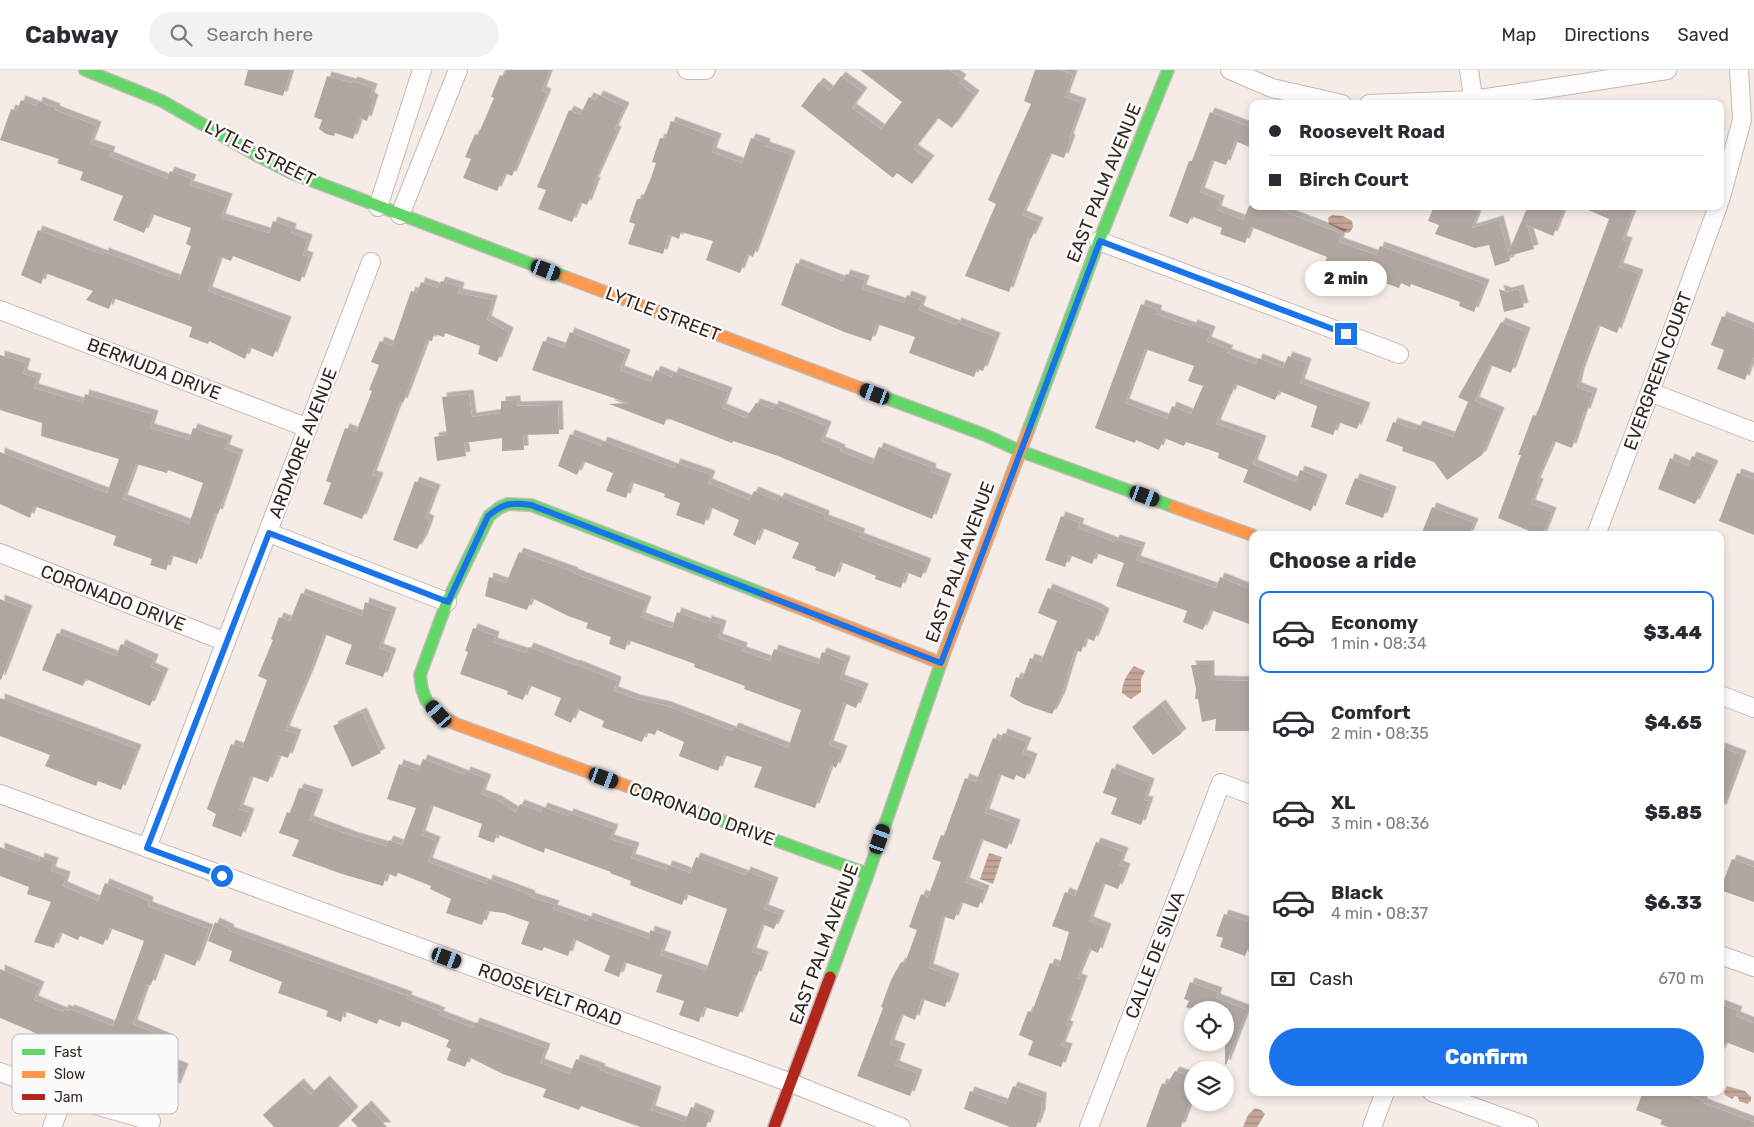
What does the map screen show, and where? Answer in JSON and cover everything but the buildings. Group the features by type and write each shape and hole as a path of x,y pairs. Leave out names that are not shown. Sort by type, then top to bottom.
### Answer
{"street":[{"name":"LYTLE STREET","path":"84,70 162,101 256,155 292,173 400,216 985,435 1020,451 1249,535"},
{"path":"378,207 422,70"},
{"path":"400,216 458,70"},
{"path":"687,70 706,70"},
{"name":"EAST PALM AVENUE","path":"774,1127 868,874 941,663 1020,451 1168,70"},
{"path":"1230,70 1272,88 1324,100"},
{"path":"1469,70 1474,100"},
{"path":"1486,100 1667,70"},
{"path":"1724,185 1742,120 1739,70"},
{"name":"EVERGREEN COURT","path":"1598,531 1717,210"},
{"path":"1100,241 1399,354"},
{"name":"ARDMORE AVENUE","path":"147,848 371,262"},
{"name":"BERMUDA DRIVE","path":"0,310 308,428"},
{"path":"1650,392 1754,432"},
{"path":"269,533 448,602 488,516 498,508 513,502 531,505 941,663"},
{"name":"CORONADO DRIVE","path":"0,554 226,642"},
{"name":"CORONADO DRIVE","path":"448,602 420,675 426,700 439,714 456,724 868,874"},
{"path":"1724,697 1754,708"},
{"name":"CALLE DE SILVA","path":"1089,1127 1220,783 1249,794"},
{"name":"ROOSEVELT ROAD","path":"0,794 791,1083 902,1127"},
{"path":"1724,957 1754,968"},
{"path":"0,1072 12,1076"},
{"path":"1372,1127 1384,1096"},
{"path":"1443,1096 1529,1127"},
{"path":"52,1127 57,1114"},
{"path":"127,1114 151,1121"}],"shaded area":[{"path":"1332,215 1343,216 1352,221 1353,227 1350,232 1347,233 1329,224 1328,218"},
{"path":"1134,666 1145,671 1141,679 1141,692 1131,699 1122,693 1122,689 1125,679"},
{"path":"989,853 1002,857 993,884 980,879"},
{"path":"1727,1086 1745,1091 1751,1097 1751,1101 1747,1104 1739,1101 1738,1097 1735,1096 1732,1099 1725,1095 1724,1092"},
{"path":"1255,1108 1265,1114 1257,1127 1243,1127 1248,1115"}],"traffic: fast":[{"path":"85,70 162,101 256,155 292,173 565,277"},
{"path":"1028,431 1099,241 1168,70"},
{"path":"881,396 985,435 1020,451 1174,507"},
{"path":"441,716 426,700 420,675 447,602 489,516 508,504 531,505 766,595"},
{"path":"830,977 868,874 944,654"},
{"path":"635,789 868,874"}],"traffic: slow":[{"path":"565,277 881,396"},
{"path":"944,654 1028,431"},
{"path":"1174,507 1249,534"},
{"path":"766,595 941,663"},
{"path":"441,716 456,724 635,789"}],"traffic: jam":[{"path":"774,1127 830,977"}],"route":[{"path":"222,876 147,848 269,533 448,602 488,516 498,508 513,502 531,505 941,663 1100,241 1346,334"}]}
